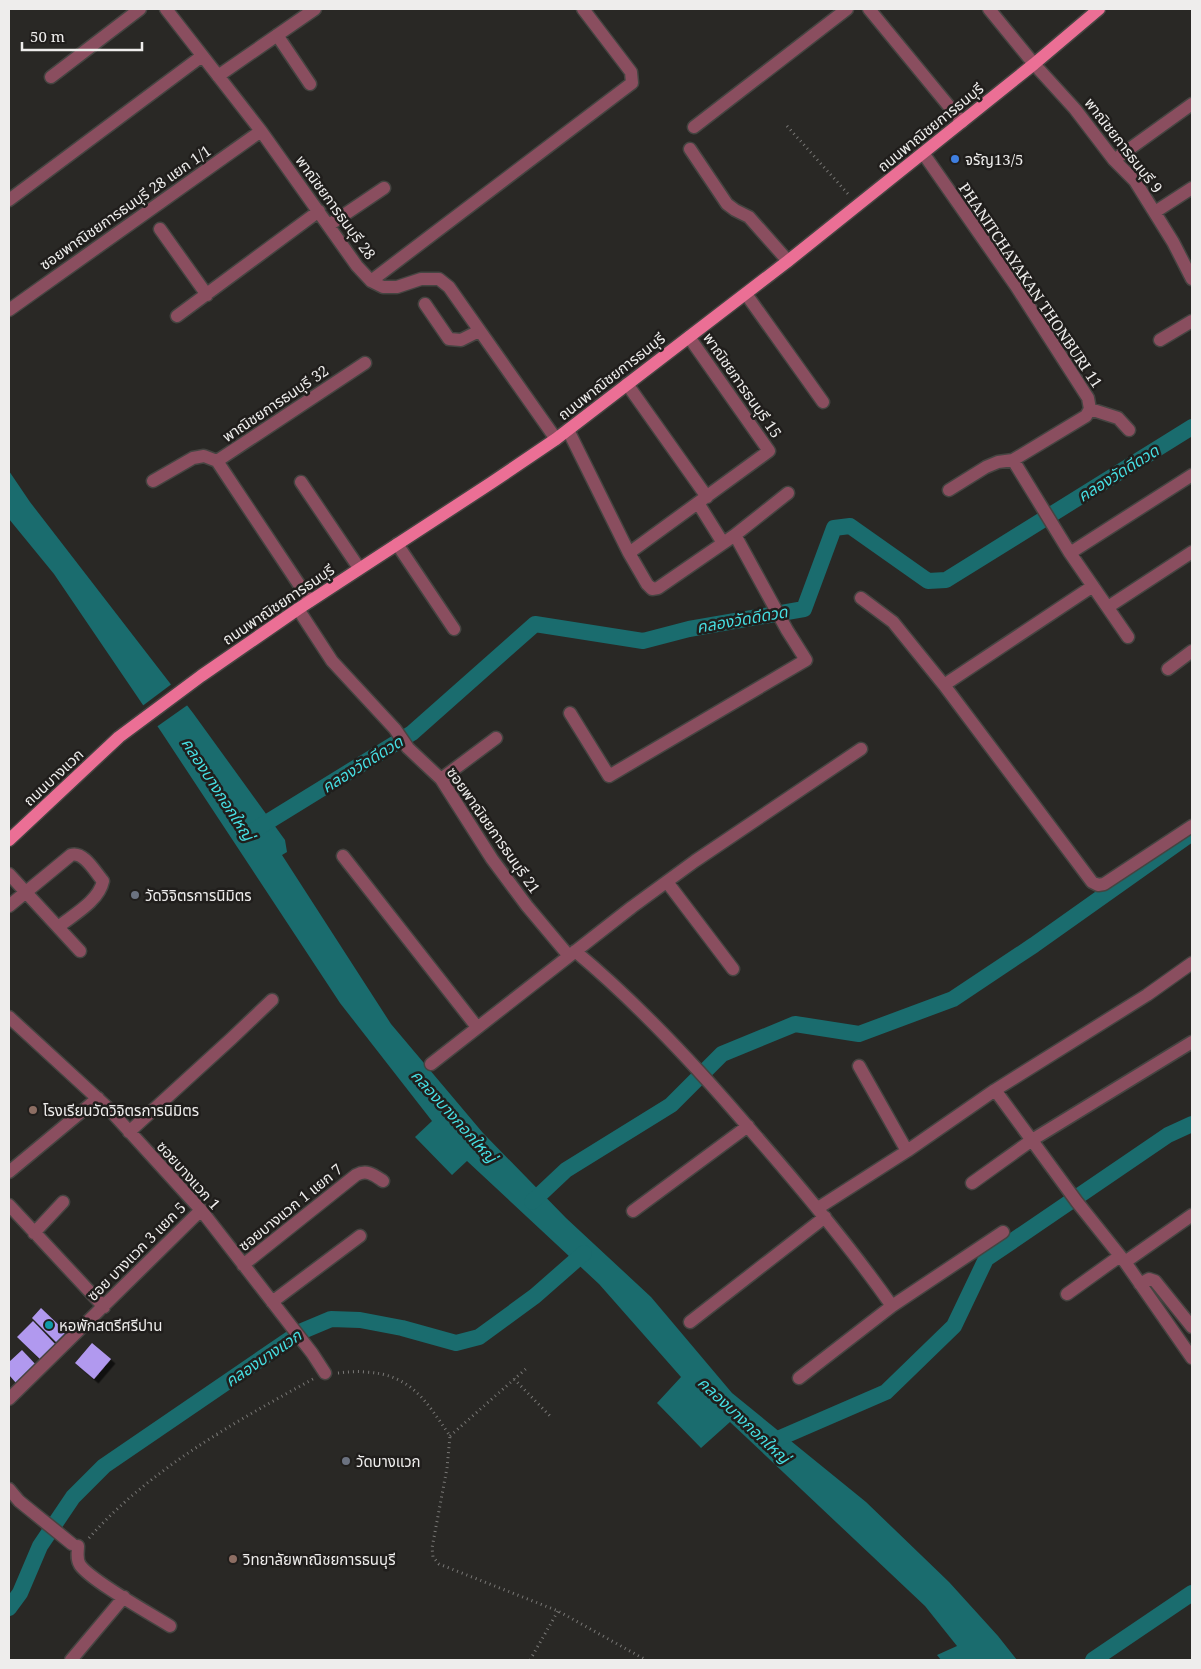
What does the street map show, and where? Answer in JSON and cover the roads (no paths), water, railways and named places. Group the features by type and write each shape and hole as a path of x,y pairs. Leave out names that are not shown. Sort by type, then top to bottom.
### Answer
{"main road":[{"name":"ถนนพาณิชยการธนบุรี","path":"119,737 201,676 298,609 556,439 788,261 1034,64 1099,9"},
{"name":"ถนนบางแวก","path":"9,840 119,737"}],"street":[{"path":"51,77 140,9"},
{"name":"พาณิชยการธนบุรี 28","path":"166,9 261,131 357,266 371,280 383,287 397,287 422,280 439,279 448,287 556,439"},
{"path":"218,76 315,9"},
{"path":"371,280 632,83 631,72 583,9"},
{"path":"694,127 848,9"},
{"path":"869,9 962,122"},
{"name":"พาณิชยการธนบุรี 9","path":"989,9 1034,64 1075,109 1114,160 1135,181 1155,212 1192,279"},
{"path":"277,35 310,84"},
{"path":"9,200 202,56"},
{"path":"1114,160 1192,104"},
{"name":"ซอยพาณิชยการธนบุรี 28 แยก 1/1","path":"9,310 261,131"},
{"path":"690,149 727,204 749,217 788,261"},
{"name":"PHANITCHAYAKAN THONBURI 11","path":"923,153 1016,286 1088,398 1090,409 1086,416 1013,460 998,462 986,467 949,490"},
{"path":"329,225 384,188"},
{"path":"1155,212 1192,188"},
{"path":"177,316 207,296 319,212"},
{"path":"160,229 207,296"},
{"path":"746,294 823,402"},
{"path":"425,304 449,339 461,340 479,331"},
{"path":"1160,340 1192,321"},
{"name":"พาณิชยการธนบุรี 15","path":"689,337 769,451 702,500"},
{"name":"พาณิชยการธนบุรี 32","path":"310,601 217,462 366,363"},
{"path":"627,384 702,500 723,543"},
{"path":"1090,409 1118,418 1129,430"},
{"path":"568,430 629,553 647,584 652,589 658,588 735,535 788,493"},
{"path":"153,481 193,458 204,456 217,462"},
{"path":"1013,460 1070,553 1128,637"},
{"path":"1070,553 1192,475"},
{"path":"301,482 359,568"},
{"path":"629,553 702,500"},
{"path":"570,714 608,776 806,660 787,630 735,535"},
{"path":"397,544 454,629"},
{"path":"1108,607 1192,552"},
{"path":"944,685 1093,586"},
{"path":"861,598 893,622 944,685 1092,882 1098,885 1104,884 1192,826"},
{"name":"ซอยพาณิชยการธนบุรี 21","path":"298,609 332,661 395,729 408,748 441,779 492,858 528,906 572,953 602,974 685,1054 822,1212 892,1306"},
{"path":"1168,669 1192,651"},
{"path":"441,779 496,738"},
{"path":"431,1064 666,882 861,749"},
{"path":"9,906 71,855 82,856 103,881 102,888 92,899 58,927"},
{"path":"344,856 477,1027"},
{"path":"9,874 80,951"},
{"path":"666,882 733,969"},
{"path":"690,1322 822,1212 907,1150 995,1090 1147,995 1192,963"},
{"path":"129,1132 242,1030 272,1000"},
{"name":"ซอยบางแวก 1","path":"9,1017 108,1108 201,1210 312,1353 325,1373"},
{"path":"972,1183 1032,1140 1192,1042"},
{"path":"859,1066 907,1150"},
{"path":"995,1090 1074,1197 1123,1259 1192,1358"},
{"path":"9,1172 98,1098"},
{"path":"633,1212 748,1126"},
{"name":"ซอยบางแวก 1 แยก 7","path":"243,1265 361,1172 367,1172 383,1182"},
{"path":"34,1233 63,1202"},
{"path":"9,1205 104,1307"},
{"name":"ซอย บางแวก 3 แยก 5","path":"9,1399 201,1210"},
{"path":"1067,1294 1192,1215"},
{"path":"799,1378 892,1306 1003,1232"},
{"path":"272,1302 360,1236"},
{"path":"1140,1284 1149,1279 1156,1281 1192,1327"},
{"path":"9,1489 19,1501 75,1545 77,1559 81,1566 101,1582 170,1626"},
{"path":"71,1660 124,1597"}],"water":[{"name":"คลองบางกอกใหญ่","path":"9,471 30,502 193,713 285,840 287,852 282,855 391,1024 483,1133 566,1218 651,1297 732,1393 866,1502 949,1582 1017,1660 941,1660 937,1655 957,1646 925,1606 730,1422 701,1448 657,1403 681,1377 599,1284 467,1161 452,1175 415,1137 432,1121 340,1003 162,733 54,574 9,519"}],"waterway":[{"name":"คลองวัดดีดวด","path":"253,831 412,733 535,624 643,641 689,629 804,609 834,528 850,526 928,581 946,580 1192,427"},
{"path":"532,1202 566,1170 671,1105 722,1054 795,1024 859,1034 953,999 1034,945 1192,833"},
{"name":"คลองบางกอกใหญ่","path":"766,1444 886,1392 954,1326 986,1259 1168,1135 1192,1124"},
{"name":"คลองบางแวก","path":"9,1608 20,1593 40,1546 73,1497 104,1466 300,1332 331,1319 360,1320 402,1328 456,1343 479,1337 535,1296 584,1253"},
{"path":"1093,1660 1192,1593"}],"place":[{"name":"จรัญ13/5","path":"955,159"},
{"name":"วัดวิจิตรการนิมิตร","path":"135,895"},
{"name":"โรงเรียนวัดวิจิตรการนิมิตร","path":"33,1110"},
{"name":"หอพักสตรีศรีปาน","path":"49,1325"},
{"name":"วัดบางแวก","path":"346,1461"},
{"name":"วิทยาลัยพาณิชยการธนบุรี","path":"233,1559"}]}
